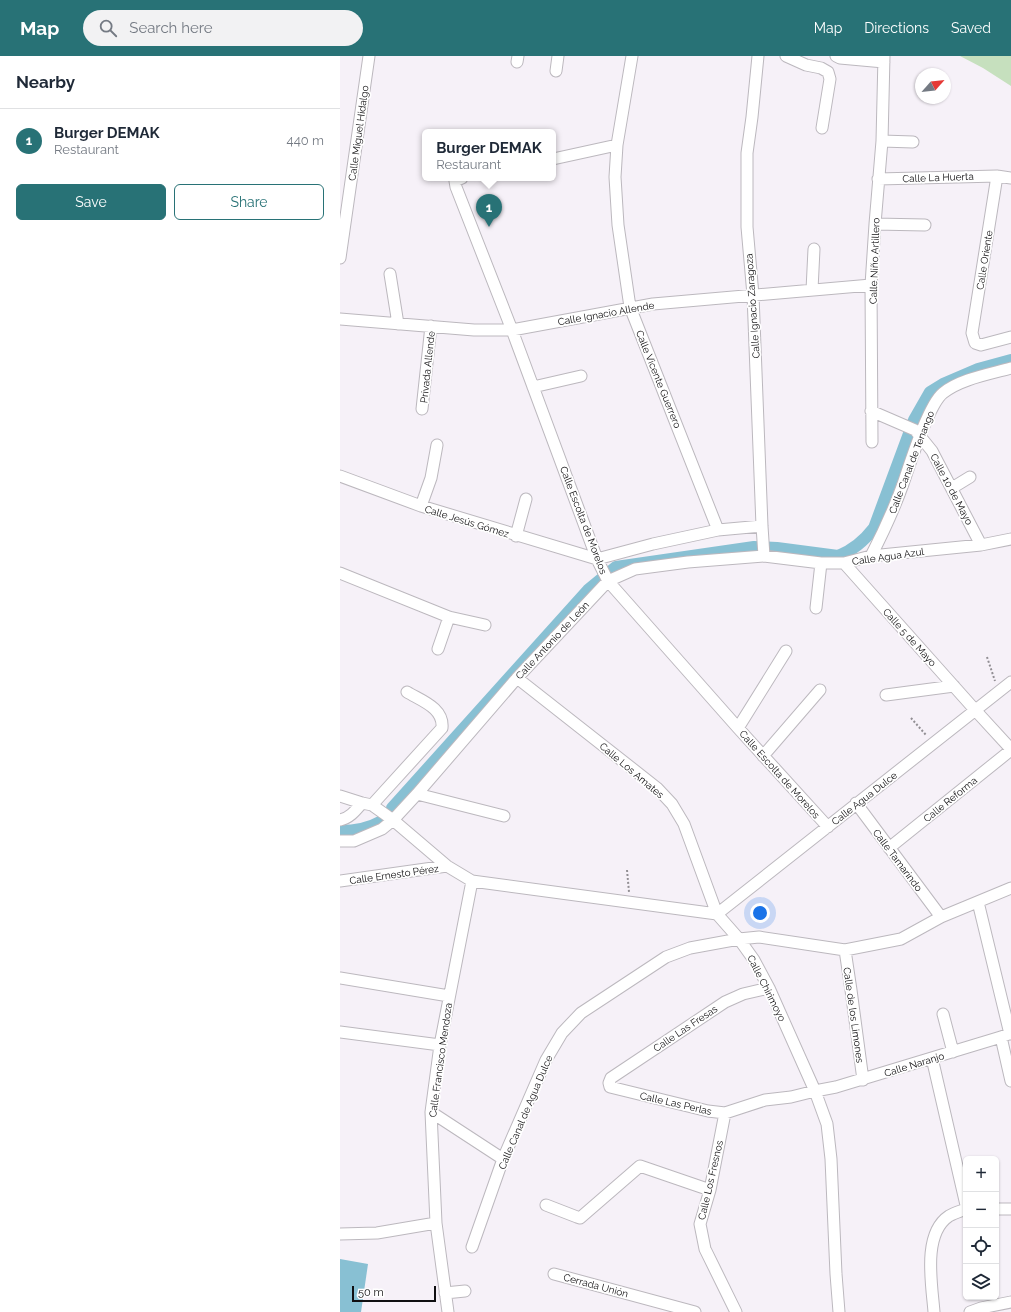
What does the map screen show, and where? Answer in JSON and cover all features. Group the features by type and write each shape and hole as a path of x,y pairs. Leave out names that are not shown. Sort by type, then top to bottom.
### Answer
{"street":[{"name":"Calle Miguel Hidalgo","path":"340,258 369,56"},
{"path":"556,71 558,56"},
{"name":"Calle Vicente Guerrero","path":"632,56 617,145 615,177 618,225 630,307 718,530"},
{"name":"Calle Ignacio Zaragoza","path":"758,56 747,153 747,227 753,295 763,552"},
{"path":"786,56 806,65 821,68 828,72 830,78 822,128"},
{"path":"836,56 840,58 884,59"},
{"name":"Calle Niño Artillero","path":"871,411 872,285 878,179 882,141 884,59"},
{"path":"882,141 913,142"},
{"path":"556,157 617,145"},
{"name":"Calle La Huerta","path":"878,179 997,176 1011,178"},
{"name":"Calle Oriente","path":"997,176 972,333 975,343 981,345 1011,337"},
{"name":"Calle Escolta de Morelos","path":"455,181 456,188 512,330 598,561 606,578 738,728 828,827"},
{"path":"875,224 925,225"},
{"path":"812,290 814,249"},
{"path":"390,274 398,324"},
{"name":"Calle Ignacio Allende","path":"340,319 474,330 512,330 652,304 872,285"},
{"name":"Privada Allende","path":"422,409 431,326"},
{"name":"Calle Canal de Tenango","path":"871,556 900,492 918,433 935,401 942,393 952,387 972,379 1011,368"},
{"path":"533,387 581,376"},
{"path":"872,442 871,411 918,433"},
{"name":"Calle 10 de Mayo","path":"918,433 932,451 981,544"},
{"path":"421,506 430,478 437,445"},
{"name":"Calle Jesús Gómez","path":"340,476 421,506 598,561"},
{"path":"952,488 970,477"},
{"path":"516,536 526,499"},
{"path":"598,561 653,544 718,530 762,529"},
{"name":"Calle Agua Azul","path":"763,552 821,563 844,563 871,556 981,544 1011,539"},
{"name":"Calle Antonio de León","path":"378,810 417,794 606,578 635,568 763,552"},
{"path":"816,608 821,563"},
{"name":"Calle 5 de Mayo","path":"844,563 1011,749"},
{"path":"340,572 450,617 485,626"},
{"path":"438,650 450,617"},
{"path":"738,728 786,650"},
{"name":"Calle Los Amates","path":"517,678 657,788 672,804 684,824 717,914"},
{"name":"Calle Agua Dulce","path":"717,914 1011,682"},
{"path":"886,695 954,686"},
{"path":"763,756 820,690"},
{"path":"340,820 345,819 352,814 378,810 442,728 443,721 436,709 407,692"},
{"name":"Calle Reforma","path":"889,848 1011,749"},
{"path":"417,794 504,816"},
{"name":"Calle Ernesto Pérez","path":"340,796 378,810 447,866 472,882"},
{"name":"Calle Tamarindo","path":"856,804 941,917"},
{"path":"340,841 354,841 382,829 378,810"},
{"name":"Calle Ernesto Pérez","path":"340,881 447,866"},
{"path":"472,882 717,914"},
{"name":"Calle Francisco Mendoza","path":"448,1312 436,1223 431,1112 440,1045 472,882"},
{"name":"Calle Canal de Agua Dulce","path":"472,1247 503,1160 546,1060 562,1033 581,1013 666,957 690,948 759,937 845,950 901,938 941,917 1011,888"},
{"path":"978,902 1007,1035 1011,1081"},
{"name":"Calle Chirimoyo","path":"717,914 739,939 754,960 769,988 815,1091 827,1124 831,1159 839,1312"},
{"name":"Calle de los Limones","path":"845,950 863,1080"},
{"path":"340,978 449,996"},
{"name":"Calle Las Fresas","path":"609,1083 611,1078 725,1002 743,994 769,988"},
{"path":"942,1014 953,1052"},
{"path":"340,1032 440,1045"},
{"name":"Calle Naranjo","path":"815,1091 863,1080 1007,1035"},
{"path":"932,1058 963,1192"},
{"name":"Calle Las Perlas","path":"609,1083 610,1087 708,1111 725,1113 765,1100 790,1097 815,1091"},
{"path":"431,1112 503,1160"},
{"name":"Calle Los Fresnos","path":"725,1113 710,1190 700,1224 705,1249 736,1312"},
{"path":"546,1205 580,1218 640,1166 710,1190"},
{"path":"999,1209 1011,1209"},
{"path":"934,1312 931,1263 934,1237 940,1225 949,1216 963,1210"},
{"path":"340,1234 377,1233 436,1223"},
{"name":"Cerrada Unión","path":"554,1274 695,1312"},
{"path":"445,1293 466,1291"},
{"path":"970,1312 981,1308 1011,1302"}],"path":[{"path":"986,657 998,692"},
{"path":"911,718 933,744"},
{"path":"627,870 630,903"}],"green space":[{"path":"960,56 1011,56 1011,86 983,68"}],"water":[{"path":"340,1259 368,1264 361,1312 340,1312"}],"waterway":[{"path":"392,808 588,590 616,567 754,547 777,548 838,556 849,551 862,541 874,528 914,420 930,392 943,384 978,369 1011,360"},
{"path":"340,831 361,829 380,822"}],"place":[{"name":"Burger DEMAK","path":"489,227"}]}
